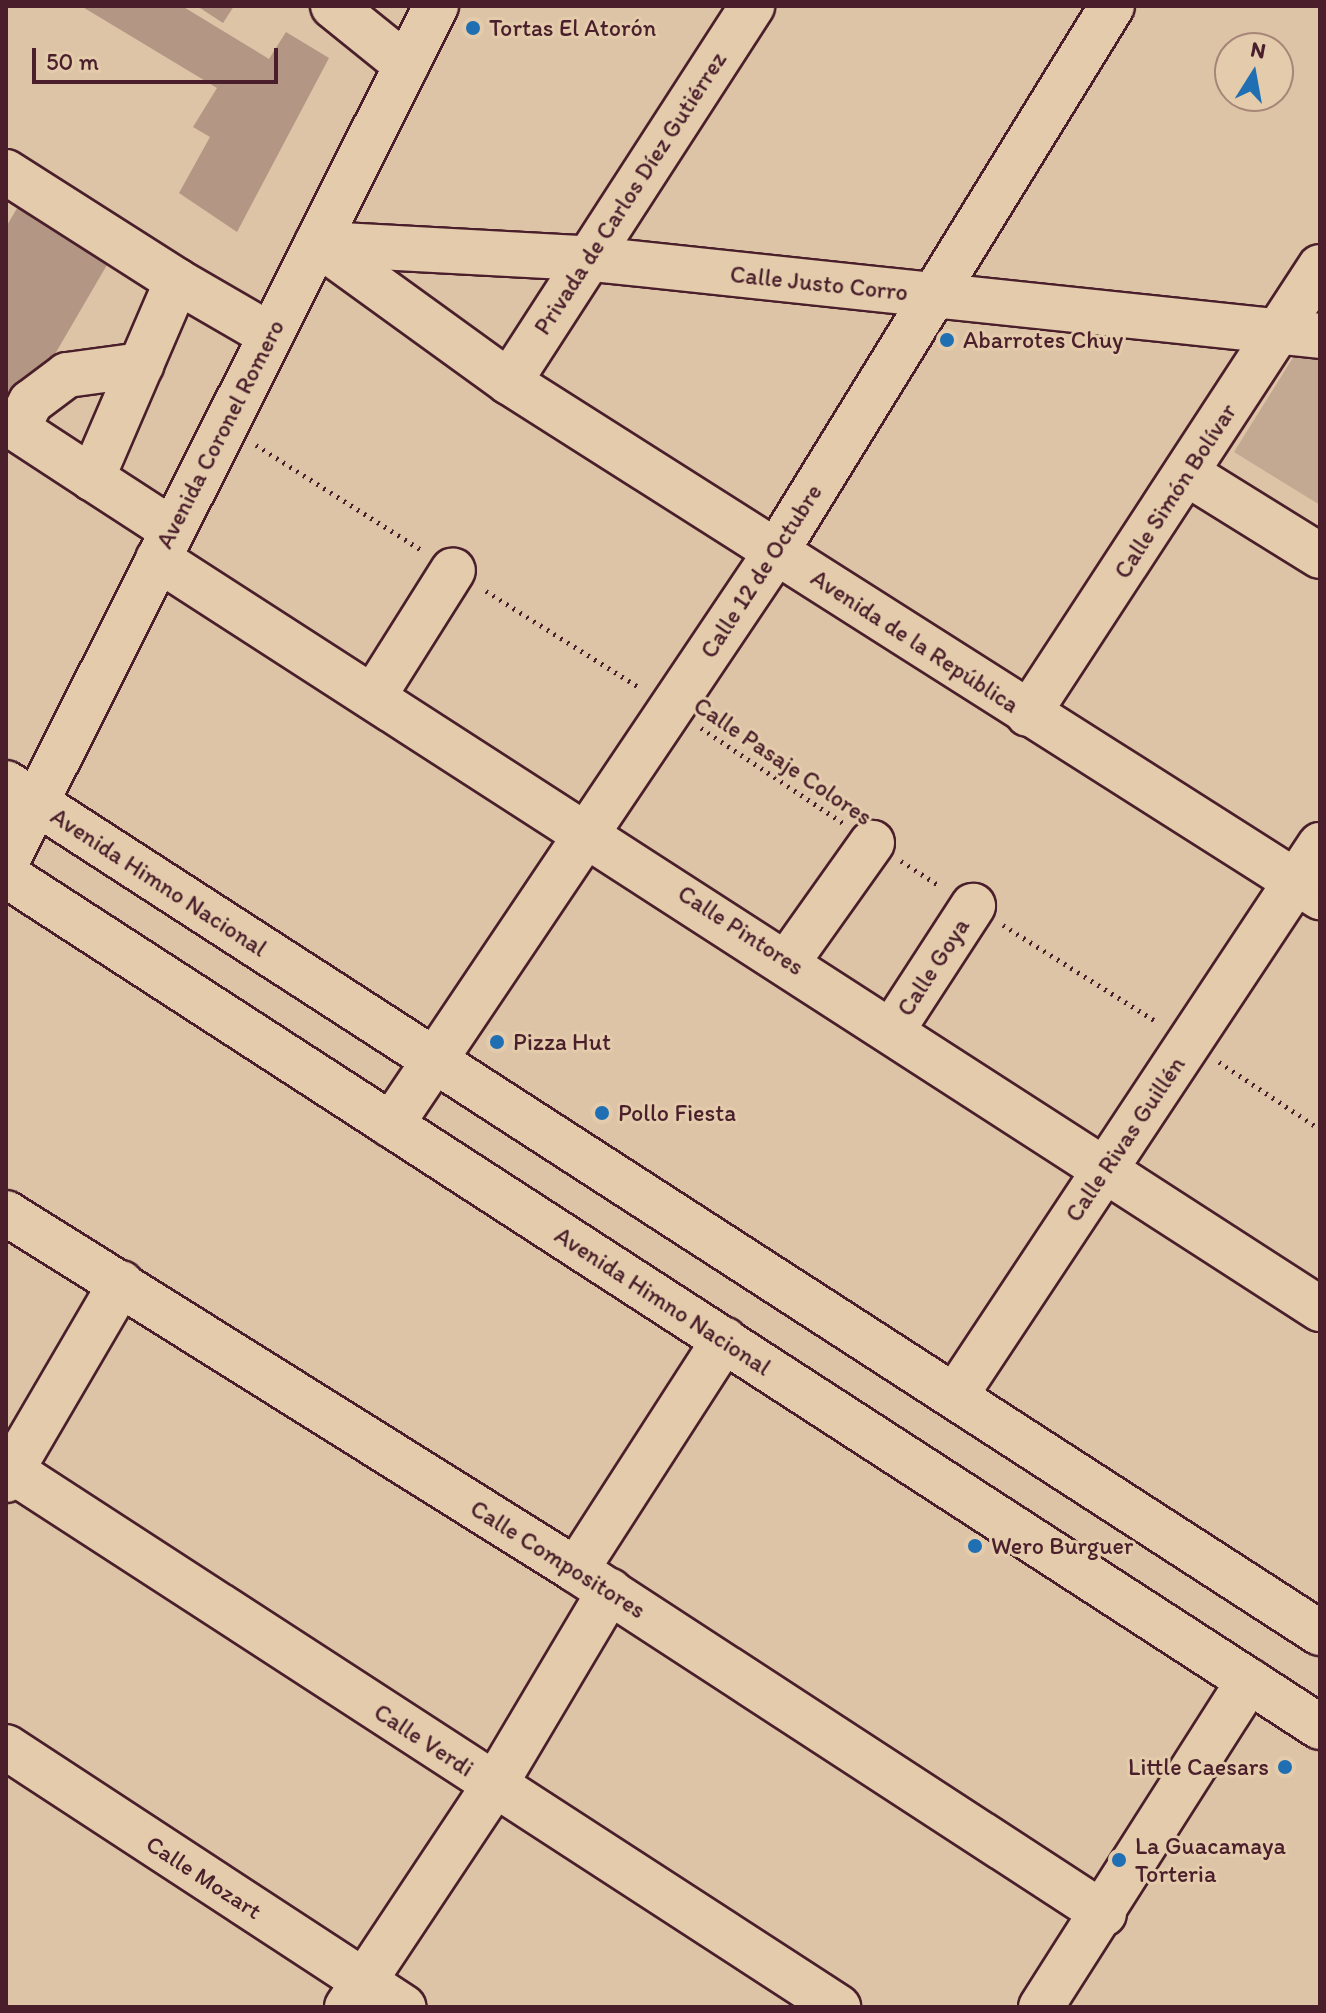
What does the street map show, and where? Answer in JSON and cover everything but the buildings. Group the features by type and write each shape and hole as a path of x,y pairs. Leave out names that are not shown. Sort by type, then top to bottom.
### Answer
{"street":[{"path":"333,6 406,65"},
{"name":"Avenida Coronel Romero","path":"6,863 21,792 165,545 436,6"},
{"name":"Privada de Carlos Díez Gutiérrez","path":"509,382 584,258 752,6"},
{"name":"Calle 12 de Octubre","path":"391,1125 432,1058 776,552 938,296 1112,6"},
{"path":"6,172 177,281 270,335"},
{"name":"Calle Justo Corro","path":"317,243 584,258 1320,336"},
{"name":"Avenida de la República","path":"317,243 509,382 1308,889"},
{"name":"Calle Simón Bolívar","path":"1028,714 1188,474 1320,267"},
{"path":"92,478 177,281"},
{"name":"Calle Pintores","path":"141,365 67,375 31,402 17,429 92,478 165,545 375,694 1103,1168 1318,1303"},
{"path":"1188,474 1320,556"},
{"path":"375,694 453,570"},
{"name":"Avenida Himno Nacional","path":"21,792 1320,1633"},
{"path":"788,961 872,843"},
{"name":"Calle Rivas Guillén","path":"955,1396 1103,1168 1191,1043 1308,889 1320,845"},
{"name":"Avenida Himno Nacional","path":"6,875 1320,1727"},
{"name":"Calle Goya","path":"893,1029 973,906"},
{"name":"Calle Compositores","path":"6,1213 593,1580 1104,1914"},
{"path":"9,1475 121,1283"},
{"path":"355,1994 494,1786 593,1580 724,1340"},
{"name":"Calle Verdi","path":"9,1475 838,2007"},
{"path":"1041,2007 1104,1914 1249,1681"},
{"name":"Calle Mozart","path":"6,1747 355,1994 403,2007"}],"path":[{"name":"Calle Pasaje Colores","path":"225,425 670,707 872,843 1191,1043 1320,1129"}],"shaded area":[{"path":"1294,356 1320,359 1320,505 1234,452"}],"place":[{"name":"Tortas El Atorón","path":"473,28"},
{"name":"Abarrotes Chuy","path":"947,340"},
{"name":"Pizza Hut","path":"497,1042"},
{"name":"Pollo Fiesta","path":"602,1113"},
{"name":"Wero Burguer","path":"975,1546"},
{"name":"Little Caesars","path":"1285,1767"},
{"name":"La Guacamaya Torteria","path":"1119,1860"}]}
